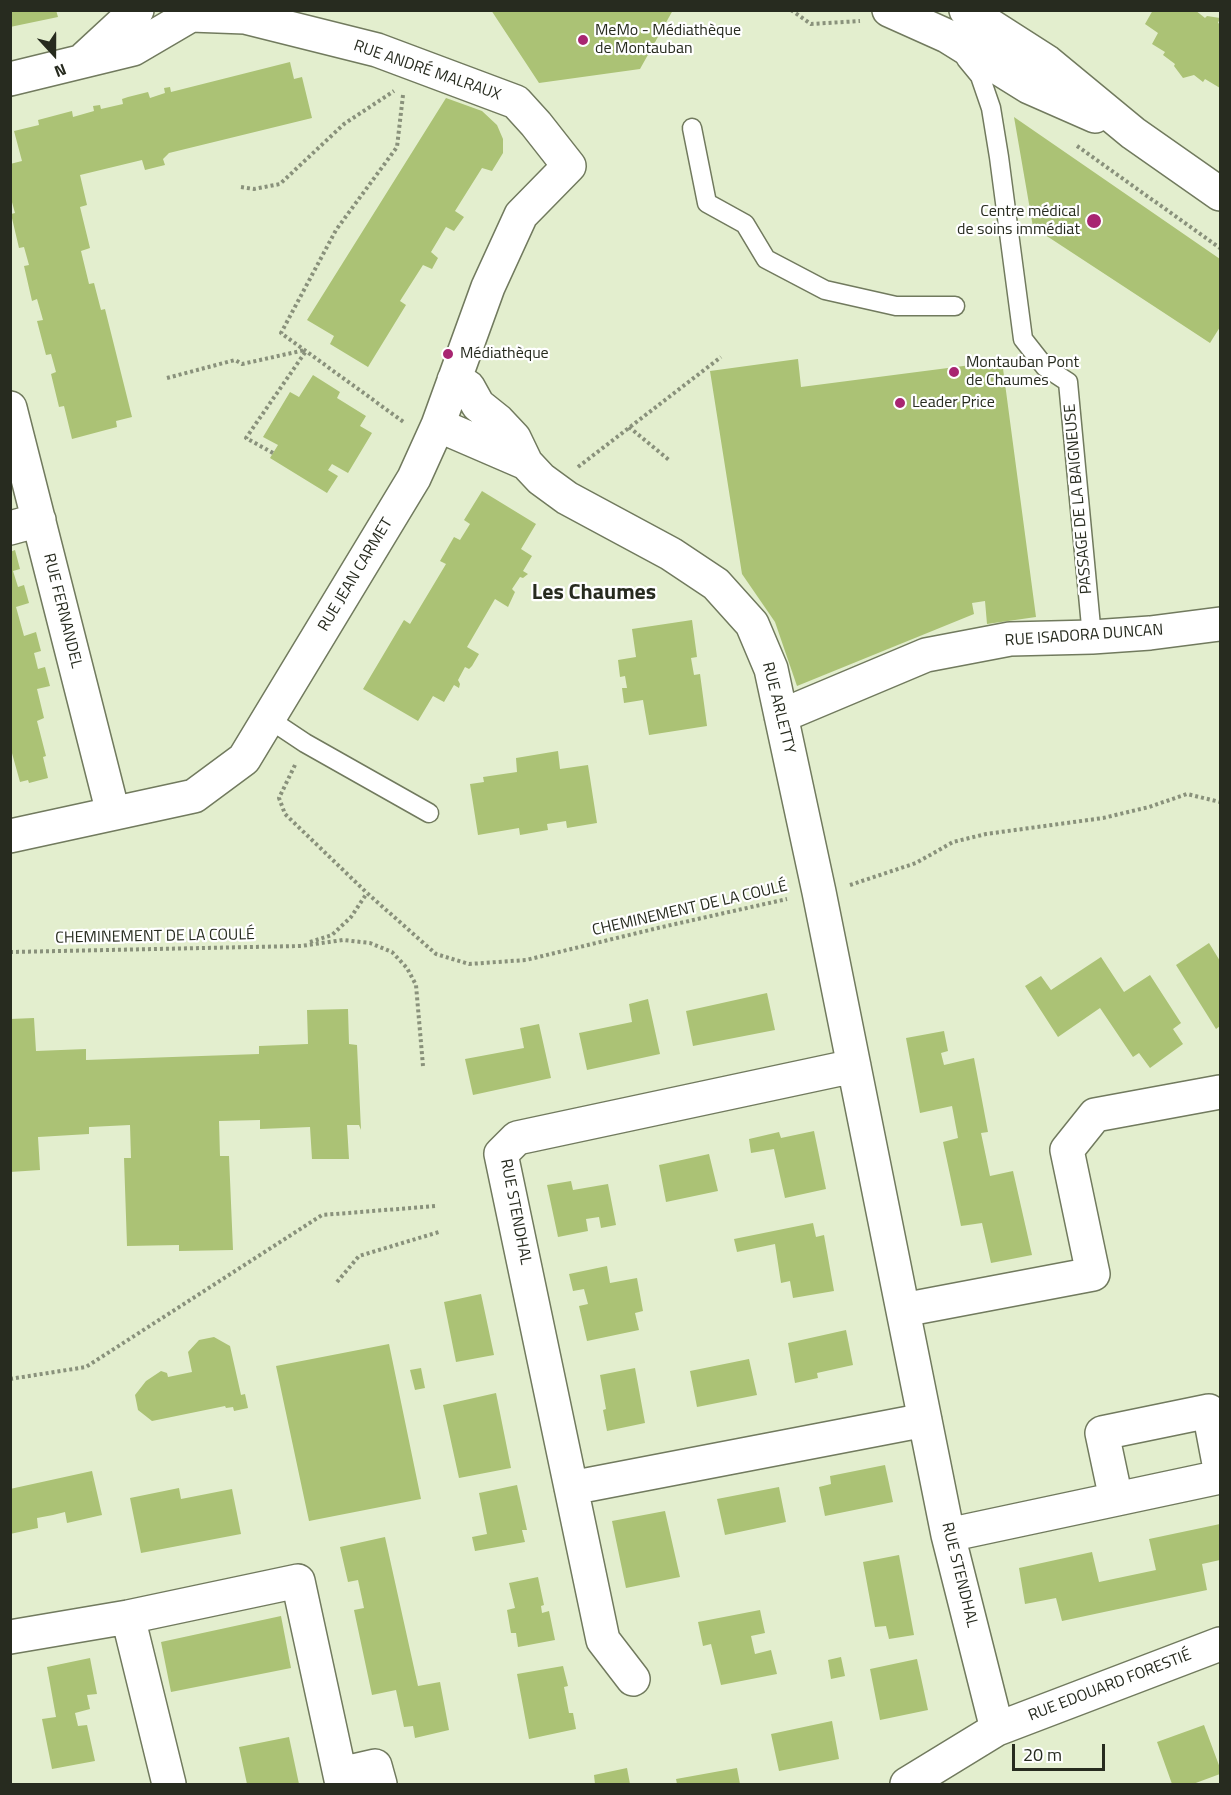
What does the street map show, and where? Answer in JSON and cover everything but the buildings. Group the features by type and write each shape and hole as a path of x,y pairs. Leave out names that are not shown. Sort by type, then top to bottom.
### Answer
{"street":[{"path":"84,60 137,10"},
{"path":"889,10 957,23 1047,62 1132,133 1221,194"},
{"path":"10,79 133,49 189,13"},
{"name":"RUE ANDRÉ MALRAUX","path":"189,13 245,17 377,50 406,72 516,102 569,166"},
{"name":"RUE JEAN CARMET","path":"10,836 194,796 244,759 414,478 426,427 454,380 488,287 521,215 569,166"},
{"path":"454,380 468,387 478,405 514,438 526,463"},
{"name":"RUE FERNANDEL","path":"10,408 25,524 113,813"},
{"path":"426,427 526,463"},
{"name":"RUE ARLETTY","path":"526,463 541,479 567,498 671,554 716,584 752,624 771,669 819,892"},
{"name":"RUE ISADORA DUNCAN","path":"781,716 926,655 1010,639 1149,633 1221,624"},
{"name":"RUE STENDHAL","path":"819,892 948,1534 998,1729"},
{"name":"RUE STENDHAL","path":"633,1678 603,1640 501,1154 517,1138 854,1066"},
{"path":"903,1310 1093,1274 1066,1150 1095,1115 1221,1092"},
{"path":"1116,1499 1102,1433 1209,1411 1221,1469"},
{"path":"571,1488 925,1420"},
{"path":"948,1534 1221,1477"},
{"path":"10,1637 128,1617 298,1581 341,1779 375,1766 380,1785"},
{"path":"128,1617 169,1785"},
{"name":"RUE EDOUARD FORESTIÉ","path":"906,1785 998,1729 1221,1644"}],"lane":[{"name":"PASSAGE DE LA BAIGNEUSE","path":"957,23 991,108 1023,339 1045,367 1068,382 1092,637"},
{"path":"692,128 707,203 745,224 766,259 825,290 896,306 955,306"},
{"path":"269,718 305,743 429,813"}],"path":[{"path":"791,10 811,24"},
{"path":"241,188 254,189 280,184 344,124 406,72"},
{"path":"406,72 397,147 336,230 281,333 426,427"},
{"path":"167,378 235,360 242,364 306,350"},
{"path":"273,453 246,438 306,350"},
{"path":"575,470 721,357"},
{"path":"629,426 669,460"},
{"name":"CHEMINEMENT DE LA COULÉ","path":"305,743 279,798 285,814 367,893 436,954 470,964 526,960 847,886 916,863 953,842 986,834 1103,819 1187,794 1221,802"},
{"path":"301,945 332,935 351,917 367,893"},
{"path":"301,945 343,940 370,943 392,952 407,968 416,985 423,1066"},
{"name":"CHEMINEMENT DE LA COULÉ","path":"10,952 301,945"},
{"path":"10,1379 86,1367 322,1215 436,1206"},
{"path":"337,1282 359,1256 439,1232"}],"place":[{"name":"MeMo - Médiathèque de Montauban","path":"583,40"},
{"name":"Centre médical de soins immédiat","path":"1094,221"},
{"name":"Médiathèque","path":"448,354"},
{"name":"Montauban Pont de Chaumes","path":"954,372"},
{"name":"Leader Price","path":"900,403"}],"district":[{"name":"Les Chaumes","path":"594,594"}]}
